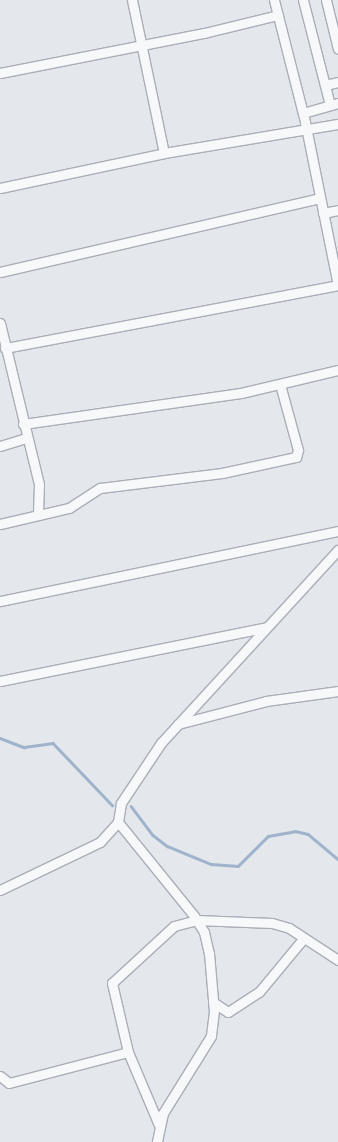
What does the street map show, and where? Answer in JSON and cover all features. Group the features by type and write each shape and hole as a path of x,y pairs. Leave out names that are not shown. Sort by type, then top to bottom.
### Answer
{"street":[{"path":"132,0 164,152"},
{"path":"5,348 338,285 303,113 274,0"},
{"path":"303,0 325,85 334,104 303,113"},
{"path":"326,0 338,49"},
{"path":"0,72 141,46 278,15"},
{"path":"325,85 338,82"},
{"path":"0,188 164,152 338,124"},
{"path":"0,272 320,198"},
{"path":"323,213 338,210"},
{"path":"0,323 5,348 4,362 27,438 40,490 38,515"},
{"path":"23,424 280,384 338,370"},
{"path":"0,524 69,508 100,488 222,473 296,457 298,450 280,384"},
{"path":"0,446 27,438"},
{"path":"0,601 338,531"},
{"path":"0,890 82,854 100,842 118,822 121,803 148,761 178,724 338,550"},
{"path":"0,680 267,627"},
{"path":"178,724 266,701 338,691"},
{"path":"118,822 196,920 209,954 213,1002 211,1036 159,1125 157,1142"},
{"path":"159,1125 128,1052 112,983 170,928 196,920 272,923 303,939 338,960"},
{"path":"213,1002 228,1012 259,992 279,972 303,939"},
{"path":"0,1076 9,1083 128,1052"}],"waterway":[{"path":"0,738 24,747 53,743 112,805"},
{"path":"131,806 153,835 167,846 211,864 238,866 268,836 295,831 308,834 338,859"}]}
